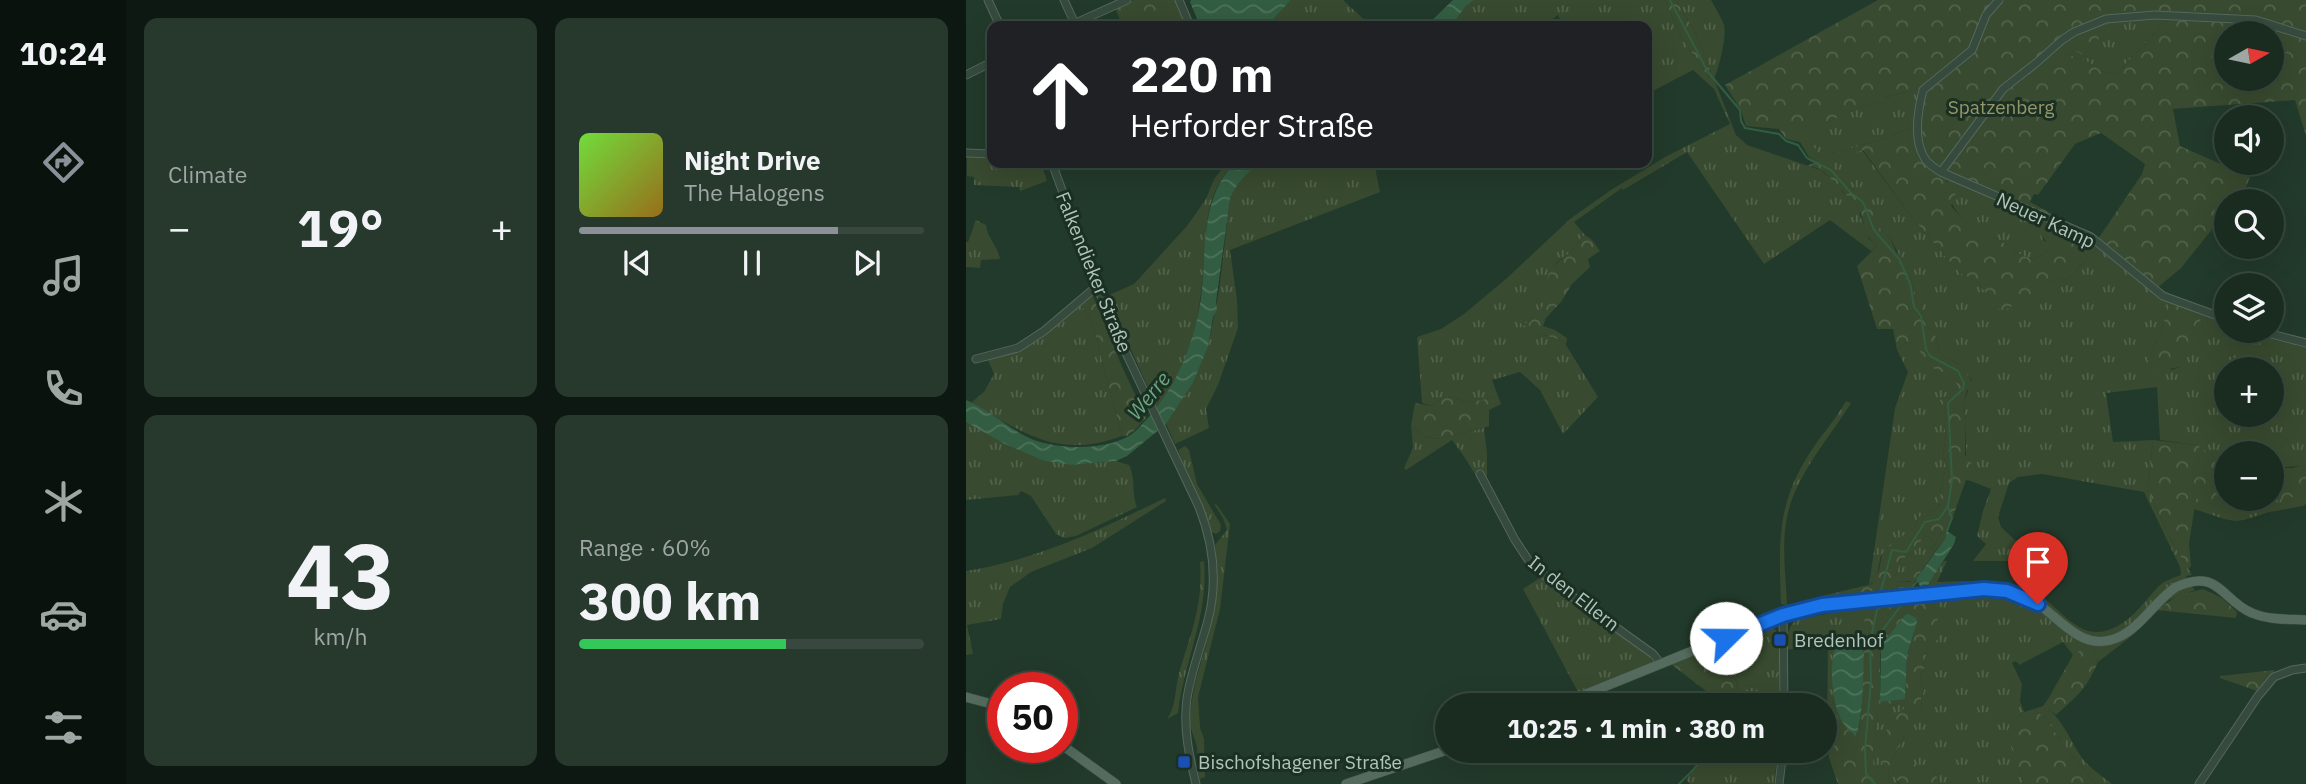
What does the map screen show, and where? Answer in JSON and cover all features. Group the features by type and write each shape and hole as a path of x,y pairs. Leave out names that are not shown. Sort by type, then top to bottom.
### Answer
{"main road":[{"path":"1589,693 1783,615 1837,603 1984,589 2007,591 2038,604 2076,636 2100,642 2126,633 2170,591 2191,582 2205,582 2221,589 2252,613 2306,620"},
{"path":"966,697 987,702"},
{"path":"1346,784 1435,754"},
{"path":"1078,757 1116,784"}],"street":[{"path":"988,0 998,21"},
{"path":"1064,0 1071,21"},
{"path":"1081,21 1127,0"},
{"path":"1179,0 1188,21"},
{"name":"Neuer Kamp","path":"1999,0 1986,15 1972,50 1923,90 1918,117 1920,147 1925,160 1941,172 2091,237 2163,296 2214,315"},
{"path":"1941,172 2003,89 2062,40 2106,19 2155,15 2256,20 2306,36"},
{"path":"966,75 987,64"},
{"path":"966,153 987,154"},
{"name":"Falkendieker Straße","path":"1054,168 1096,287 1205,524 1213,569 1211,606 1193,670 1186,709 1187,743 1196,784"},
{"path":"976,359 1018,348 1044,331 1096,287"},
{"path":"2284,337 2306,343"},
{"name":"In den Ellern","path":"1480,474 1529,561 1551,581 1653,654 1661,664"},
{"path":"1783,615 1784,693"},
{"path":"2199,784 2251,706 2274,677 2284,672 2306,668"},
{"path":"1779,784 1782,763"}],"green space":[{"path":"1134,0 1175,0 1185,21 1121,21 1115,8"},
{"path":"1291,0 1343,0 1366,21 1272,21"},
{"path":"1474,0 1665,0 1681,37 1709,78 1711,72 1694,30 1676,0 1711,0 1725,30 1714,79 1736,135 1747,145 1820,170 1839,185 1842,192 1860,208 1869,239 1877,246 1871,251 1830,220 1764,264 1687,152 1623,190 1622,188 1574,222 1585,235 1554,266 1549,295 1544,305 1528,325 1516,318 1536,333 1558,339 1566,345 1598,397 1563,434 1540,390 1520,372 1492,380 1498,396 1472,401 1446,397 1432,406 1422,403 1417,337 1441,329 1464,314 1570,219 1611,190 1647,168 1652,168 1652,165 1667,156 1730,124 1714,89 1693,70 1652,91 1652,21 1561,21 1558,15 1550,21 1455,21"},
{"path":"1665,0 1676,0 1694,30 1711,72 1709,78 1681,37"},
{"name":"Spatzenberg","path":"1878,0 2306,0 2306,136 2295,100 2173,109 2180,146 2214,161 2214,175 2250,177 2244,189 2214,189 2214,227 2181,268 2156,289 2101,244 2069,278 2057,279 2002,312 1977,282 1959,272 1913,219 1863,150 1826,159 1851,188 1860,192 1870,202 1876,224 1890,238 1896,252 1905,260 1916,297 1923,304 1923,319 1935,334 1939,352 1959,364 1973,383 1967,390 1963,405 1966,420 1965,455 1972,464 1971,481 1966,480 1945,539 1935,552 1935,543 1929,536 1924,537 1913,552 1900,561 1894,576 1897,582 1910,582 1918,569 1922,570 1914,583 1915,591 1822,600 1822,596 1872,584 1885,548 1914,528 1919,517 1936,509 1940,504 1946,466 1943,453 1946,437 1940,400 1958,387 1948,375 1924,364 1918,345 1906,342 1897,350 1893,329 1877,329 1857,266 1877,246 1866,231 1856,203 1822,171 1806,166 1817,162 1809,157 1800,142 1786,139 1779,129 1746,126 1741,110 1725,85","holes":["2172,15 2117,73 2104,72 2068,53 2076,52 2096,60 2098,55 2093,47 2099,39 2096,30 2107,25 2106,17","1908,91 1919,91 1920,94 1916,125 1890,137 1821,157 1803,132","2101,133 2145,164 2142,174 2098,239 2030,202 2075,144","1948,178 2035,217 2029,224 2032,232 2042,236 2051,248 2034,260 1979,230 1964,220 1951,206 1956,192 1946,182"]},
{"path":"2173,14 2117,73 2104,72 2069,55 2068,52 2078,51 2090,59 2096,30 2105,17"},
{"path":"1919,91 1920,94 1916,125 1890,137 1821,157 1802,132 1887,97"},
{"path":"1862,150 1913,219 1959,272 1977,282 2002,311 2057,279 2069,278 2101,244 2156,289 2214,311 2214,343 2284,343 2284,334 2306,339 2306,464 2302,466 2284,467 2284,441 2214,441 2214,457 2197,445 2160,440 2157,387 2106,393 2113,442 2153,440 2148,490 2171,540 2192,575 2186,576 2186,579 2195,590 2169,600 2133,635 2098,662 2092,649 2073,655 2063,642 2019,665 2016,661 2012,663 2022,684 2020,701 2024,712 2010,724 2019,773 2025,784 1940,784 1934,770 1907,768 1908,774 1901,776 1897,782 1900,784 1888,784 1889,767 1899,744 1922,708 1922,654 1930,653 1938,601 1915,598 1876,604 1879,594 1927,589 1944,561 1947,561 1937,582 1985,581 2021,587 2041,596 2075,625 2094,632 2114,628 2128,619 2160,585 2181,575 2180,567 2144,492 2042,474 2018,477 2009,483 1998,517 2001,527 2036,560 2033,561 2023,554 2021,561 1973,561 1986,544 1977,536 1991,489 1971,481 1970,461 1966,458 1966,420 1963,404 1972,380 1959,364 1939,352 1935,334 1923,319 1901,258 1890,238 1876,224 1871,212 1825,159","holes":["2171,302 2179,367 2172,370 2148,360"]},
{"path":"967,156 987,157 987,168 1043,168 1047,181 1020,191 1019,187 974,185 974,177 967,176"},
{"path":"1223,168 1231,168 1217,187 1208,214 1201,291 1195,327 1185,361 1168,394 1157,408 1107,296 1134,284 1187,226 1206,199 1214,179"},
{"path":"1253,168 1375,168 1380,192 1230,250 1238,328 1218,385 1206,409 1209,428 1175,444 1166,424 1193,383 1208,347 1219,291 1230,199 1245,173"},
{"path":"1948,178 2035,217 2043,240 2051,245 2051,248 2034,260 2015,252 2013,247 1965,221 1952,204 1947,188"},
{"path":"976,220 986,225 1000,259 981,260 980,268 966,267 966,242"},
{"path":"1585,235 1600,251 1588,259 1590,267 1572,284 1543,326 1567,338 1566,345 1558,339 1536,333 1514,319 1528,324 1534,318 1548,296 1547,280 1550,272"},
{"path":"1091,291 1146,418 1127,436 1122,436 1092,322 1079,301"},
{"path":"1079,301 1092,322 1122,436 1079,445 1043,440 972,402 984,392 994,374 988,360 1022,348"},
{"path":"2171,301 2203,315 2179,367 2154,373 2148,360"},
{"path":"1906,342 1918,345 1955,379 1958,387 1941,400 1946,437 1943,453 1946,466 1940,504 1936,509 1919,517 1914,528 1881,555 1876,580 1869,585 1895,408 1908,372 1897,350"},
{"path":"1498,396 1501,404 1489,410 1489,426 1484,428 1438,439 1426,437 1411,425 1415,403 1432,406 1446,397 1472,401"},
{"path":"1846,401 1851,403 1814,457 1791,501 1784,538 1787,605 1781,604 1780,543 1791,489 1811,451"},
{"path":"966,422 1072,465 1116,461 1129,465 1137,507 1076,536 1064,538 1056,534 1031,496 1021,491 1018,495 966,500"},
{"path":"1411,425 1426,437 1438,439 1484,428 1487,481 1529,558 1546,574 1651,650 1649,655 1652,662 1578,692 1523,589 1543,576 1517,545 1452,440 1406,470 1404,468 1413,448"},
{"path":"2153,440 2197,445 2214,457 2214,505 2196,498 2189,544 2191,566 2188,569 2171,540 2148,490"},
{"path":"1185,446 1189,450 1197,484 1221,525 1216,534 1211,532 1178,450"},
{"path":"2306,464 2306,494 2284,499 2284,468"},
{"path":"2306,494 2306,504 2284,509 2284,498"},
{"path":"1165,498 1166,501 1092,548 1031,572 1010,587 1003,604 1001,619 967,625 973,654 966,655 966,571 1043,551 1093,532"},
{"path":"2196,498 2214,505 2214,511 2275,511 2235,521 2194,509"},
{"path":"1214,504 1230,524 1220,609 1198,697 1200,728 1204,739 1205,777 1200,779 1197,747 1190,724 1191,708 1214,611 1215,545 1227,530"},
{"path":"1929,536 1935,543 1935,552 1922,570 1918,570 1913,581 1894,580 1900,561 1913,552 1924,537"},
{"path":"1204,561 1205,581 1200,619 1178,713 1167,719 1174,703 1179,673 1195,619 1200,593 1200,562"},
{"path":"2203,589 2222,598 2237,612 2236,618 2156,610 2179,595"},
{"path":"1915,598 1938,601 1937,640 1930,653 1923,654 1924,668 1920,676 1924,691 1920,716 1899,744 1889,767 1888,784 1838,784 1831,763 1837,763 1837,706 1839,715 1859,727 1862,704 1866,646 1864,614 1844,614 1841,611","holes":["1905,615 1917,622 1907,655 1905,698 1880,702 1880,655 1883,643","1901,703 1905,707 1889,724 1881,745 1880,761 1885,768 1882,774 1876,774 1873,750 1878,708"]},
{"path":"1841,611 1844,614 1864,614 1864,652 1858,646 1848,646 1832,676 1835,693 1827,693 1828,644 1786,650 1789,630 1796,620"},
{"path":"1767,626 1775,629 1779,638 1779,693 1737,693 1735,676 1742,653 1741,636"},
{"path":"1741,636 1742,653 1735,676 1737,693 1708,693 1671,664"},
{"path":"2083,649 2092,649 2098,662 2081,692 2056,715 2048,709 2048,699 2073,655"},
{"path":"2274,670 2274,675 2260,692 2220,678 2220,676"},
{"path":"2048,699 2048,709 2063,726 2083,759 2112,784 2096,784 2045,718 2034,709 2043,706"},
{"path":"1901,703 1906,707 1885,736 1885,772 1875,774 1871,758 1877,708"},
{"path":"2034,709 2045,718 2096,784 2025,784 2007,733 2010,724 2024,712"},
{"path":"1909,762 1934,770 1940,784 1900,784 1894,775 1907,774"},
{"path":"1699,763 1777,763 1774,784 1690,784 1686,780"}],"water":[{"path":"1291,0 1272,21 1198,21 1190,2"},
{"path":"1453,0 1474,0 1455,21 1431,21"},
{"path":"1231,168 1254,168 1242,178 1230,199 1217,310 1213,317 1208,347 1193,383 1166,424 1127,456 1116,461 1072,465 1045,461 1005,444 966,422 966,400 1030,438 1050,444 1097,446 1119,441 1137,430 1168,391 1189,347 1201,298 1210,209 1223,177"},
{"path":"1947,531 1956,537 1954,544 1928,585 1920,586 1916,579 1945,539"},
{"path":"1908,614 1916,618 1917,622 1907,655 1905,699 1880,702 1881,649"},
{"path":"1858,646 1864,652 1861,713 1857,733 1854,734 1841,719 1837,708 1837,693 1834,693 1833,660 1834,651 1838,648"}],"waterway":[{"path":"1670,0 1708,72 1740,110 1745,128 1779,134 1786,141 1798,145 1807,158 1831,170 1850,192 1863,202 1874,230 1899,259 1910,283 1914,307 1921,316 1926,349 1930,356 1958,371 1964,383 1963,389 1948,403 1952,480 1948,506 1939,519 1925,522 1906,552 1892,550 1880,594"},
{"path":"1947,531 1952,518 1948,507"},
{"path":"1910,590 1918,580"},
{"path":"1872,637 1879,635 1905,600"},
{"path":"1875,784 1866,774 1865,749 1871,681 1870,643 1878,605"},
{"path":"1679,784 1699,763"}],"place":[{"name":"Bredenhof","path":"1780,640"},
{"name":"Bischofshagener Straße","path":"1184,762"}],"route":[{"path":"1726,638 1783,615 1843,602 1995,589 2018,594 2038,604"}],"water label":[{"name":"Werre","path":"1149,396"}]}
